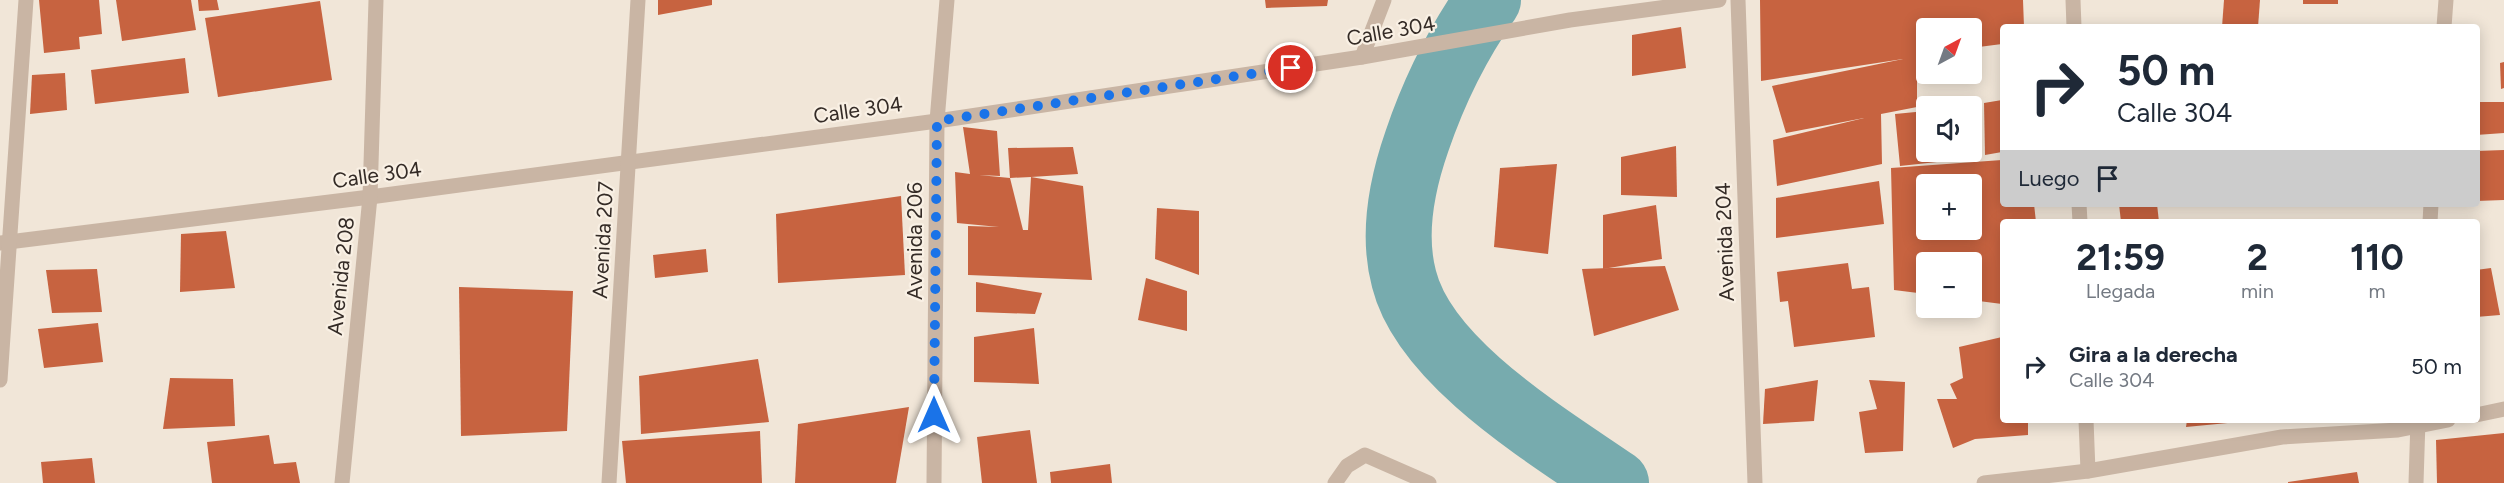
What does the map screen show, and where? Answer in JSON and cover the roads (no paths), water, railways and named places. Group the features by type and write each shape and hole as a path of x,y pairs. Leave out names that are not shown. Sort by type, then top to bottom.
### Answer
{"street":[{"path":"0,380 5,242 26,0"},
{"name":"Avenida 208","path":"342,483 370,197 376,0"},
{"name":"Avenida 207","path":"609,483 638,0"},
{"name":"Avenida 206","path":"934,483 937,121 947,0"},
{"path":"1362,57 1384,0"},
{"name":"Calle 304","path":"5,242 370,197 937,121 1362,57 1570,20 1719,0"},
{"name":"Avenida 204","path":"1738,0 1755,483"},
{"path":"2073,0 2074,24"},
{"path":"2444,24 2446,0"},
{"path":"2480,414 2504,410"},
{"path":"2086,423 2088,471"},
{"path":"1984,483 2088,471 2282,436 2398,430 2418,423 2416,483"},
{"path":"1335,483 1347,466 1365,455 1429,483"}],"waterway":[{"path":"1488,0 1447,68 1412,157 1400,209 1400,262 1404,279 1416,310 1436,340 1462,368 1525,420 1616,483"}]}
